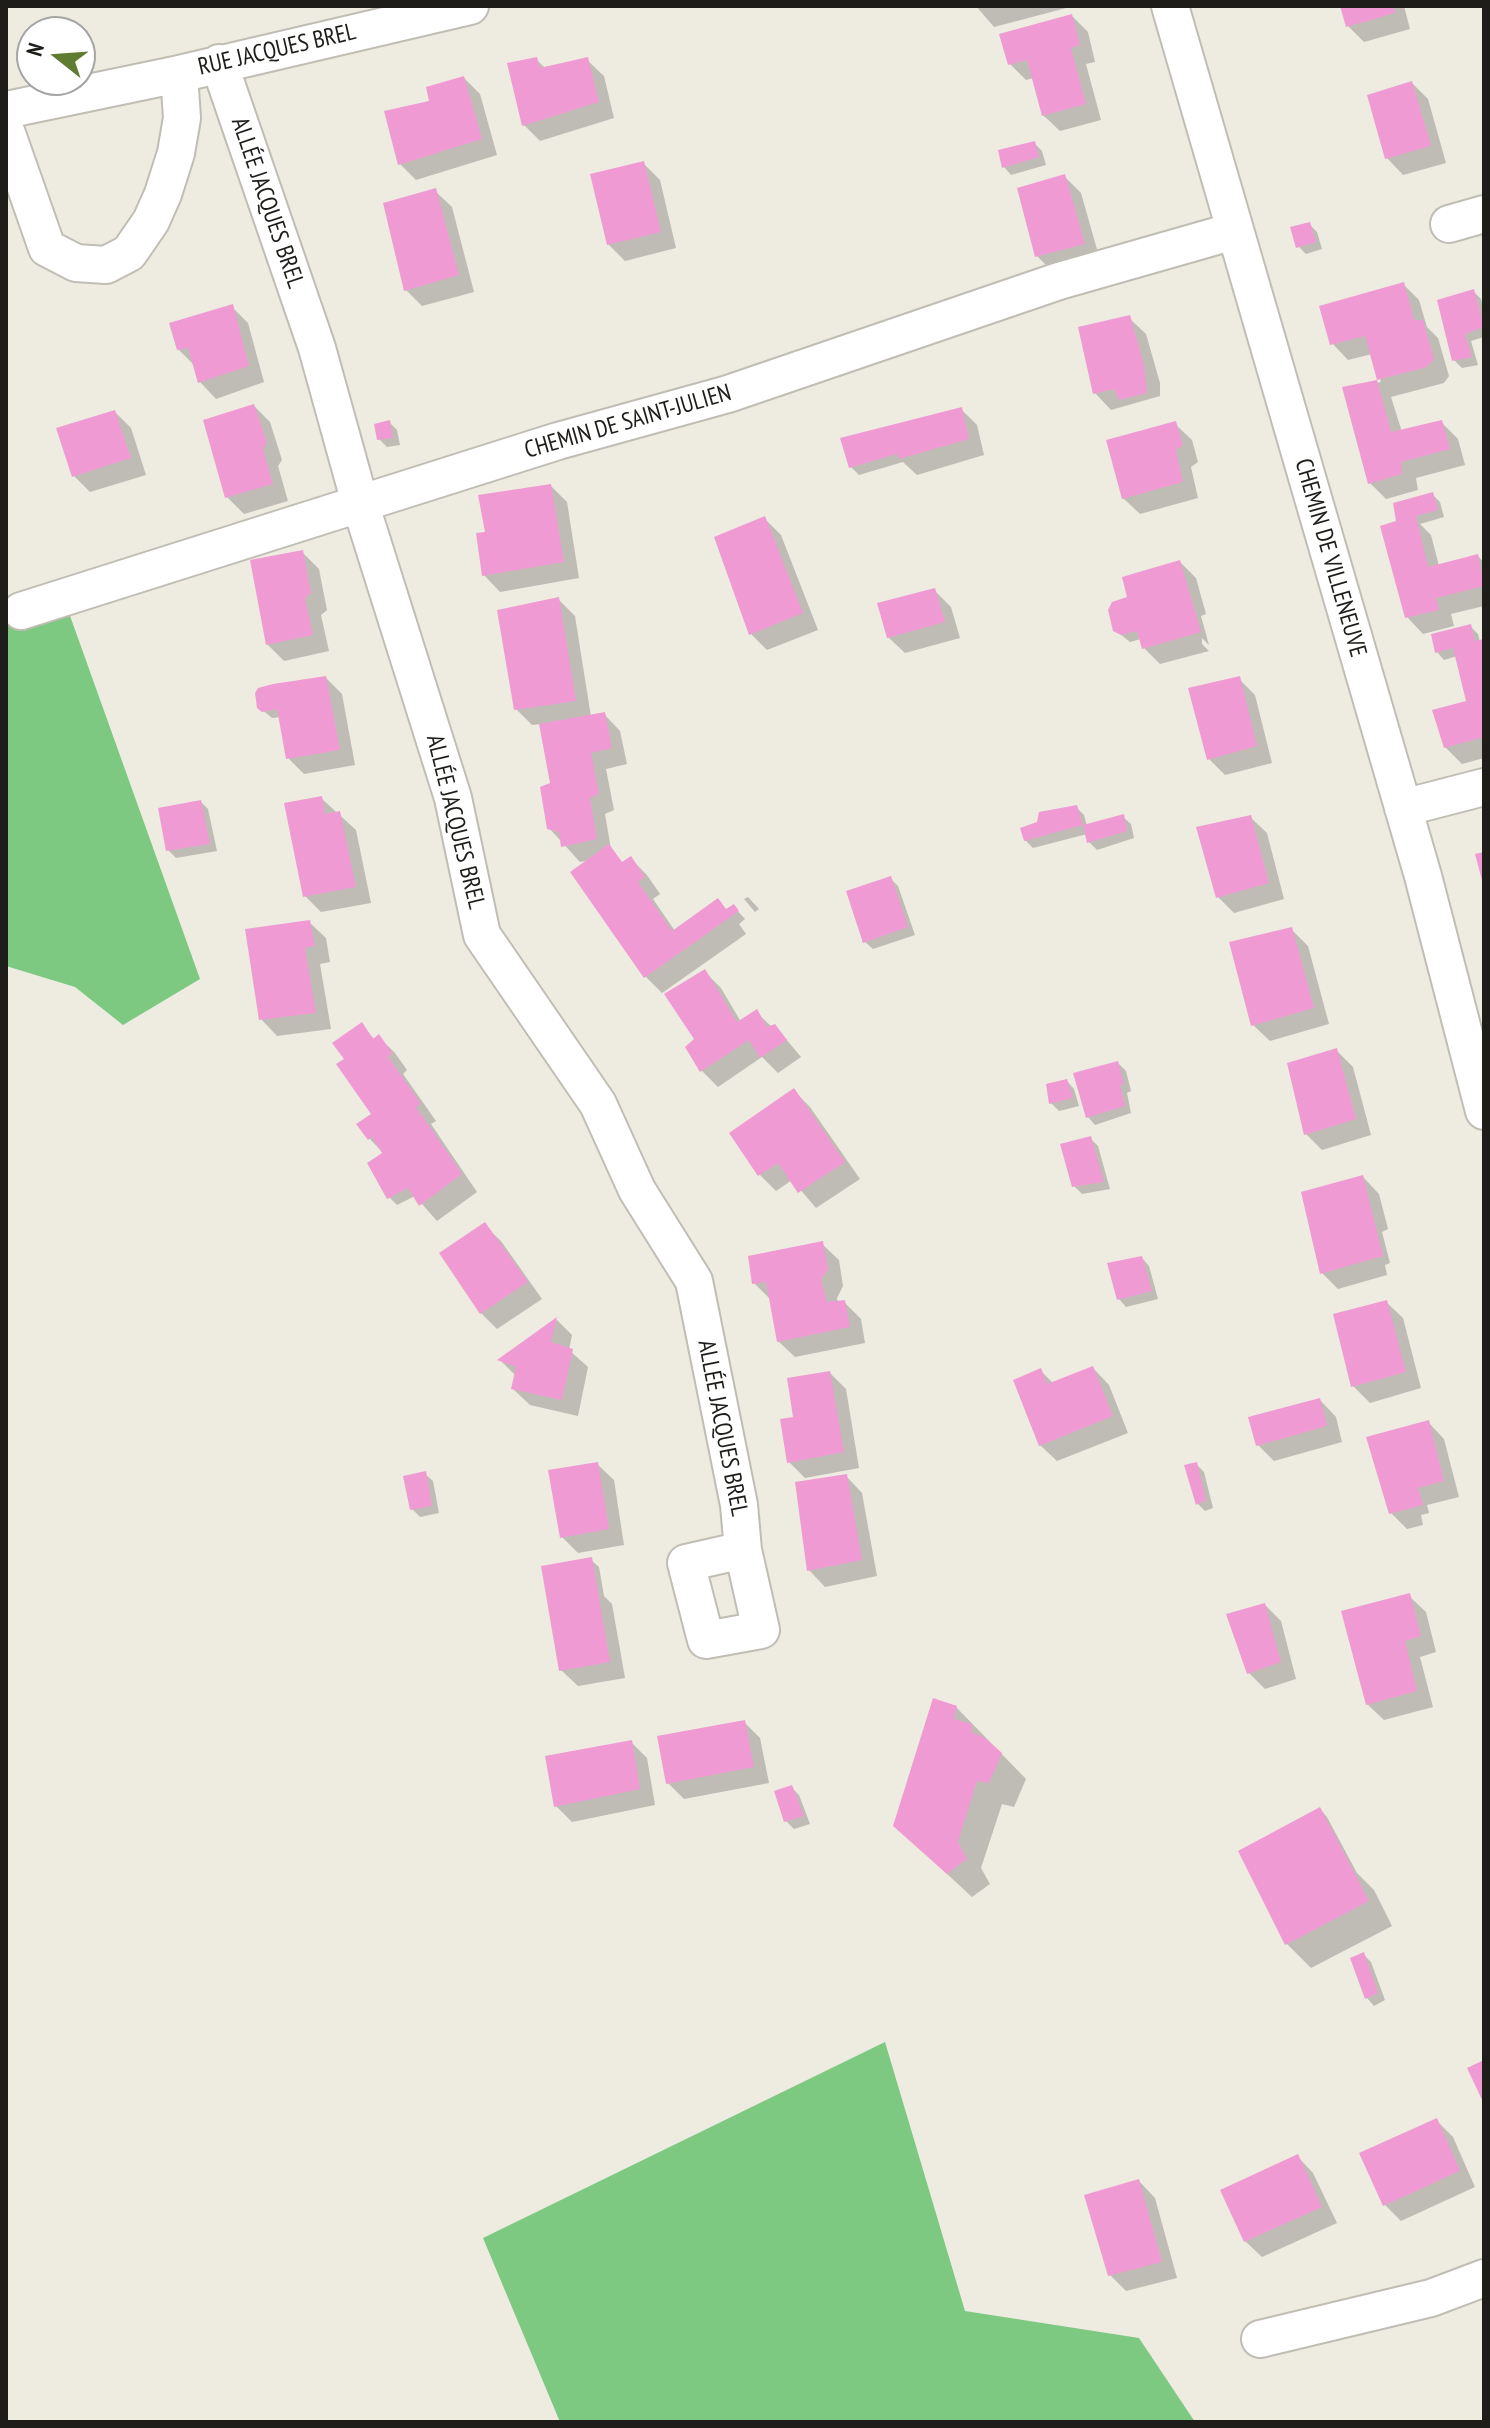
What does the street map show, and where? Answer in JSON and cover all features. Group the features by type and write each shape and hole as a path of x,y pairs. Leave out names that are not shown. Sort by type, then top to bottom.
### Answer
{"street":[{"name":"RUE JACQUES BREL","path":"6,110 179,74 470,6"},
{"name":"CHEMIN DE VILLENEUVE","path":"1170,6 1403,808 1484,1111"},
{"name":"ALLÉE JACQUES BREL","path":"219,63 317,348 360,503 453,798 482,935 598,1104 637,1190 694,1281 739,1505 743,1550"},
{"name":"RUE JACQUES BREL","path":"6,131 47,248 76,263 106,265 129,253 151,221 163,194 176,153 182,118 179,74"},
{"path":"1449,224 1484,214"},
{"name":"CHEMIN DE SAINT-JULIEN","path":"21,611 558,441 728,394 1059,281 1234,231"},
{"path":"1403,808 1484,787"},
{"path":"1260,2339 1431,2298 1484,2278"}],"green space":[{"path":"64,599 200,979 123,1025 75,987 6,966 6,616"},
{"path":"885,2042 965,2311 1139,2338 1195,2422 560,2422 483,2238"}],"building":[{"path":"1340,6 1393,6 1395,13 1346,27"},
{"path":"1072,14 1080,45 1071,48 1086,104 1042,116 1027,60 1008,65 999,34"},
{"path":"537,57 540,68 588,57 599,102 522,126 507,63"},
{"path":"464,76 482,139 398,165 384,111 429,101 426,87"},
{"path":"1412,81 1431,146 1385,159 1367,95"},
{"path":"1035,141 1039,157 1002,168 998,150"},
{"path":"644,161 661,232 607,245 590,174"},
{"path":"1065,174 1085,244 1035,257 1017,188"},
{"path":"436,188 459,275 404,291 383,203"},
{"path":"1310,222 1316,242 1296,248 1290,227"},
{"path":"1404,282 1414,320 1423,320 1434,359 1427,367 1377,380 1365,336 1330,345 1319,306"},
{"path":"1474,289 1484,327 1465,334 1472,357 1452,361 1437,300"},
{"path":"233,304 249,366 198,383 188,348 177,350 169,323"},
{"path":"1130,315 1144,365 1147,393 1119,400 1114,389 1093,394 1078,327"},
{"path":"1377,380 1391,432 1442,420 1450,449 1401,462 1402,474 1368,484 1342,387"},
{"path":"254,404 267,443 263,449 273,484 225,498 203,420"},
{"path":"962,407 969,439 899,459 897,454 849,468 840,438"},
{"path":"115,410 131,458 72,477 56,428"},
{"path":"390,420 393,438 377,440 374,424"},
{"path":"1176,421 1183,445 1176,450 1183,482 1122,499 1106,440"},
{"path":"551,484 564,562 482,576 476,533 485,532 478,495"},
{"path":"1433,492 1438,510 1416,516 1428,567 1478,554 1484,586 1436,598 1439,610 1405,618 1380,526 1396,521 1393,503"},
{"path":"765,516 803,613 749,635 714,537"},
{"path":"303,550 311,593 305,598 313,635 266,645 250,560"},
{"path":"1180,560 1201,632 1142,649 1137,631 1121,635 1113,631 1108,610 1112,602 1127,597 1122,577"},
{"path":"935,588 945,622 887,638 877,603"},
{"path":"559,597 576,701 514,710 497,610"},
{"path":"1471,624 1475,641 1484,639 1484,737 1444,748 1432,710 1466,701 1453,648 1435,653 1431,634"},
{"path":"326,676 340,750 286,759 277,709 262,712 257,708 255,693 258,688 273,684"},
{"path":"1240,676 1257,746 1207,760 1188,688"},
{"path":"605,712 612,748 591,753 599,794 590,798 597,839 561,847 559,832 547,829 540,787 550,783 539,724"},
{"path":"322,796 325,814 340,811 356,887 303,897 284,803"},
{"path":"201,800 210,844 166,851 158,808"},
{"path":"1077,805 1083,825 1024,841 1020,828 1037,822 1039,812"},
{"path":"1124,814 1127,831 1087,843 1083,825"},
{"path":"1251,815 1269,883 1216,898 1196,827"},
{"path":"609,844 622,862 631,856 645,877 638,882 672,931 718,898 726,909 734,904 739,911 644,978 570,872"},
{"path":"1484,852 1484,884 1483,884 1475,854"},
{"path":"891,876 908,927 863,943 846,891"},
{"path":"310,920 315,946 305,948 316,1013 259,1020 245,929"},
{"path":"1292,927 1314,1008 1251,1026 1229,942"},
{"path":"705,969 737,1022 757,1009 767,1027 775,1024 787,1040 760,1058 749,1040 700,1072 685,1047 694,1039 664,994"},
{"path":"362,1022 373,1039 379,1034 392,1053 388,1057 421,1104 416,1107 462,1174 419,1206 408,1188 387,1199 367,1163 382,1153 372,1137 368,1140 356,1124 371,1114 336,1064 344,1059 332,1043"},
{"path":"1337,1048 1356,1119 1304,1135 1287,1063"},
{"path":"1118,1061 1125,1106 1086,1118 1073,1073"},
{"path":"1067,1079 1073,1098 1049,1104 1046,1084"},
{"path":"794,1088 845,1162 798,1193 778,1163 758,1176 729,1133"},
{"path":"1091,1136 1104,1182 1072,1187 1060,1144"},
{"path":"1363,1175 1383,1256 1320,1274 1301,1192"},
{"path":"485,1222 528,1282 480,1314 439,1253"},
{"path":"823,1241 828,1269 821,1280 827,1302 845,1300 850,1327 777,1342 766,1282 752,1284 748,1256"},
{"path":"1142,1256 1152,1291 1117,1300 1107,1263"},
{"path":"1387,1300 1406,1372 1351,1387 1333,1314"},
{"path":"557,1317 551,1342 573,1349 562,1400 511,1389 516,1367 497,1360"},
{"path":"1093,1366 1113,1416 1039,1446 1013,1380 1041,1368 1047,1384"},
{"path":"830,1371 844,1452 787,1463 780,1419 793,1417 787,1378"},
{"path":"1320,1398 1327,1426 1256,1446 1248,1417"},
{"path":"1429,1420 1444,1481 1418,1488 1423,1505 1389,1514 1366,1437"},
{"path":"598,1462 609,1529 560,1538 548,1470"},
{"path":"1197,1462 1206,1500 1196,1505 1184,1465"},
{"path":"426,1471 432,1506 410,1510 403,1476"},
{"path":"847,1474 862,1560 807,1571 795,1482"},
{"path":"592,1557 610,1662 559,1671 541,1566"},
{"path":"1410,1593 1421,1636 1405,1641 1417,1691 1366,1705 1341,1611"},
{"path":"1265,1603 1281,1662 1247,1674 1226,1614"},
{"path":"933,1698 957,1706 954,1719 972,1724 971,1732 985,1738 1002,1753 989,1783 977,1781 958,1842 967,1859 947,1874 893,1826"},
{"path":"745,1720 754,1767 666,1784 657,1736"},
{"path":"632,1740 640,1789 554,1807 545,1756"},
{"path":"792,1785 804,1816 784,1822 774,1791"},
{"path":"1320,1807 1369,1901 1285,1945 1238,1851"},
{"path":"1364,1952 1378,1993 1365,1999 1350,1958"},
{"path":"1484,2060 1484,2104 1467,2068"},
{"path":"1437,2118 1460,2171 1383,2206 1359,2153"},
{"path":"1298,2154 1322,2207 1244,2242 1220,2190"},
{"path":"1139,2179 1162,2262 1108,2276 1084,2195"}]}
